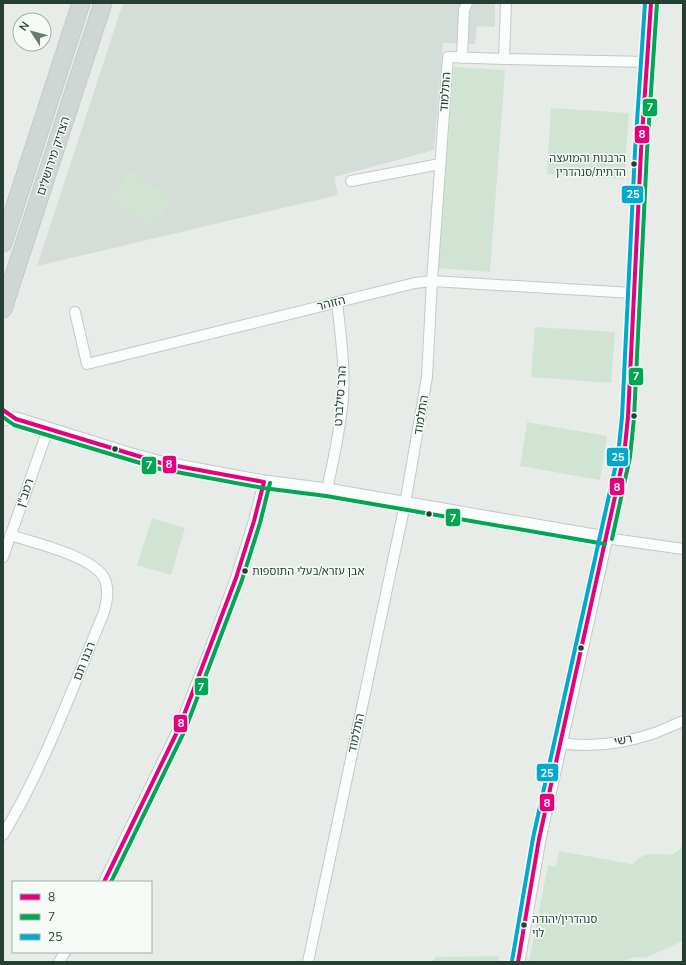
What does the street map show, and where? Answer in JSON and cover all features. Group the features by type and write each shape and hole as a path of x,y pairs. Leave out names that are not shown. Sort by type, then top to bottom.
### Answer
{"main road":[{"name":"הצדיק מירושלים","path":"3,243 81,3"},
{"name":"הצדיק מירושלים","path":"3,309 103,3"}],"street":[{"path":"462,58 464,10 467,3"},
{"path":"504,59 506,3"},
{"path":"518,962 539,840 624,456 632,364 633,293 651,3"},
{"name":"התלמוד","path":"308,962 404,504 427,377 432,281 448,57 647,62"},
{"path":"351,181 440,164"},
{"name":"הזוהר","path":"75,312 87,364 415,283 432,281 633,293"},
{"name":"הרב סילברט","path":"327,490 342,414 343,399 343,359 337,302"},
{"path":"3,410 16,419"},
{"path":"3,418 16,419 162,463 264,482 327,490 606,538 683,549"},
{"name":"רמב\"ן","path":"3,557 48,429"},
{"path":"104,881 179,728 236,578 254,521 264,482"},
{"name":"רבנו תם","path":"3,835 28,790 50,744 104,612 107,599 107,587 103,577 94,566 74,556 10,535"},
{"name":"רשי","path":"561,743 581,745 626,741 654,733 683,721"},
{"path":"59,962 64,953"}],"shaded area":[{"path":"123,3 495,3 495,27 477,26 475,44 443,43 434,150 334,177 338,195 37,266"}],"green space":[{"path":"454,67 505,70 490,272 438,268"},
{"path":"551,108 629,113 624,179 547,174"},
{"path":"130,170 172,200 152,228 111,198"},
{"path":"535,327 615,332 611,383 531,377"},
{"path":"527,422 607,436 600,480 520,466"},
{"path":"152,518 185,528 171,575 137,565"},
{"path":"683,843 683,941 645,958 634,957 622,962 529,962 548,865 556,867 559,851 632,864 640,857 645,855 667,855 676,853"},
{"path":"499,956 498,962 432,962 436,957"}],"transit line":[{"name":"25","path":"512,961 533,838 618,455 622,417 635,151 645,3"},
{"name":"8","path":"518,962 539,839 624,456 628,417 641,151 651,3"},
{"name":"7","path":"612,539 630,457 634,418 647,151 657,3"},
{"name":"8","path":"3,410 16,419 161,463 264,482 254,521 236,578 179,728 104,881"},
{"name":"7","path":"3,417 14,425 160,469 263,488 326,496 605,544"},
{"name":"7","path":"111,881 185,730 242,580 260,523 270,483"}],"place":[{"name":"הרבנות והמועצה הדתית/סנהדרין","path":"634,164"},
{"name":"אבן עזרא/בעלי התוספות","path":"245,571"},
{"name":"סנהדרין/יהודה לוי","path":"524,925"}]}
